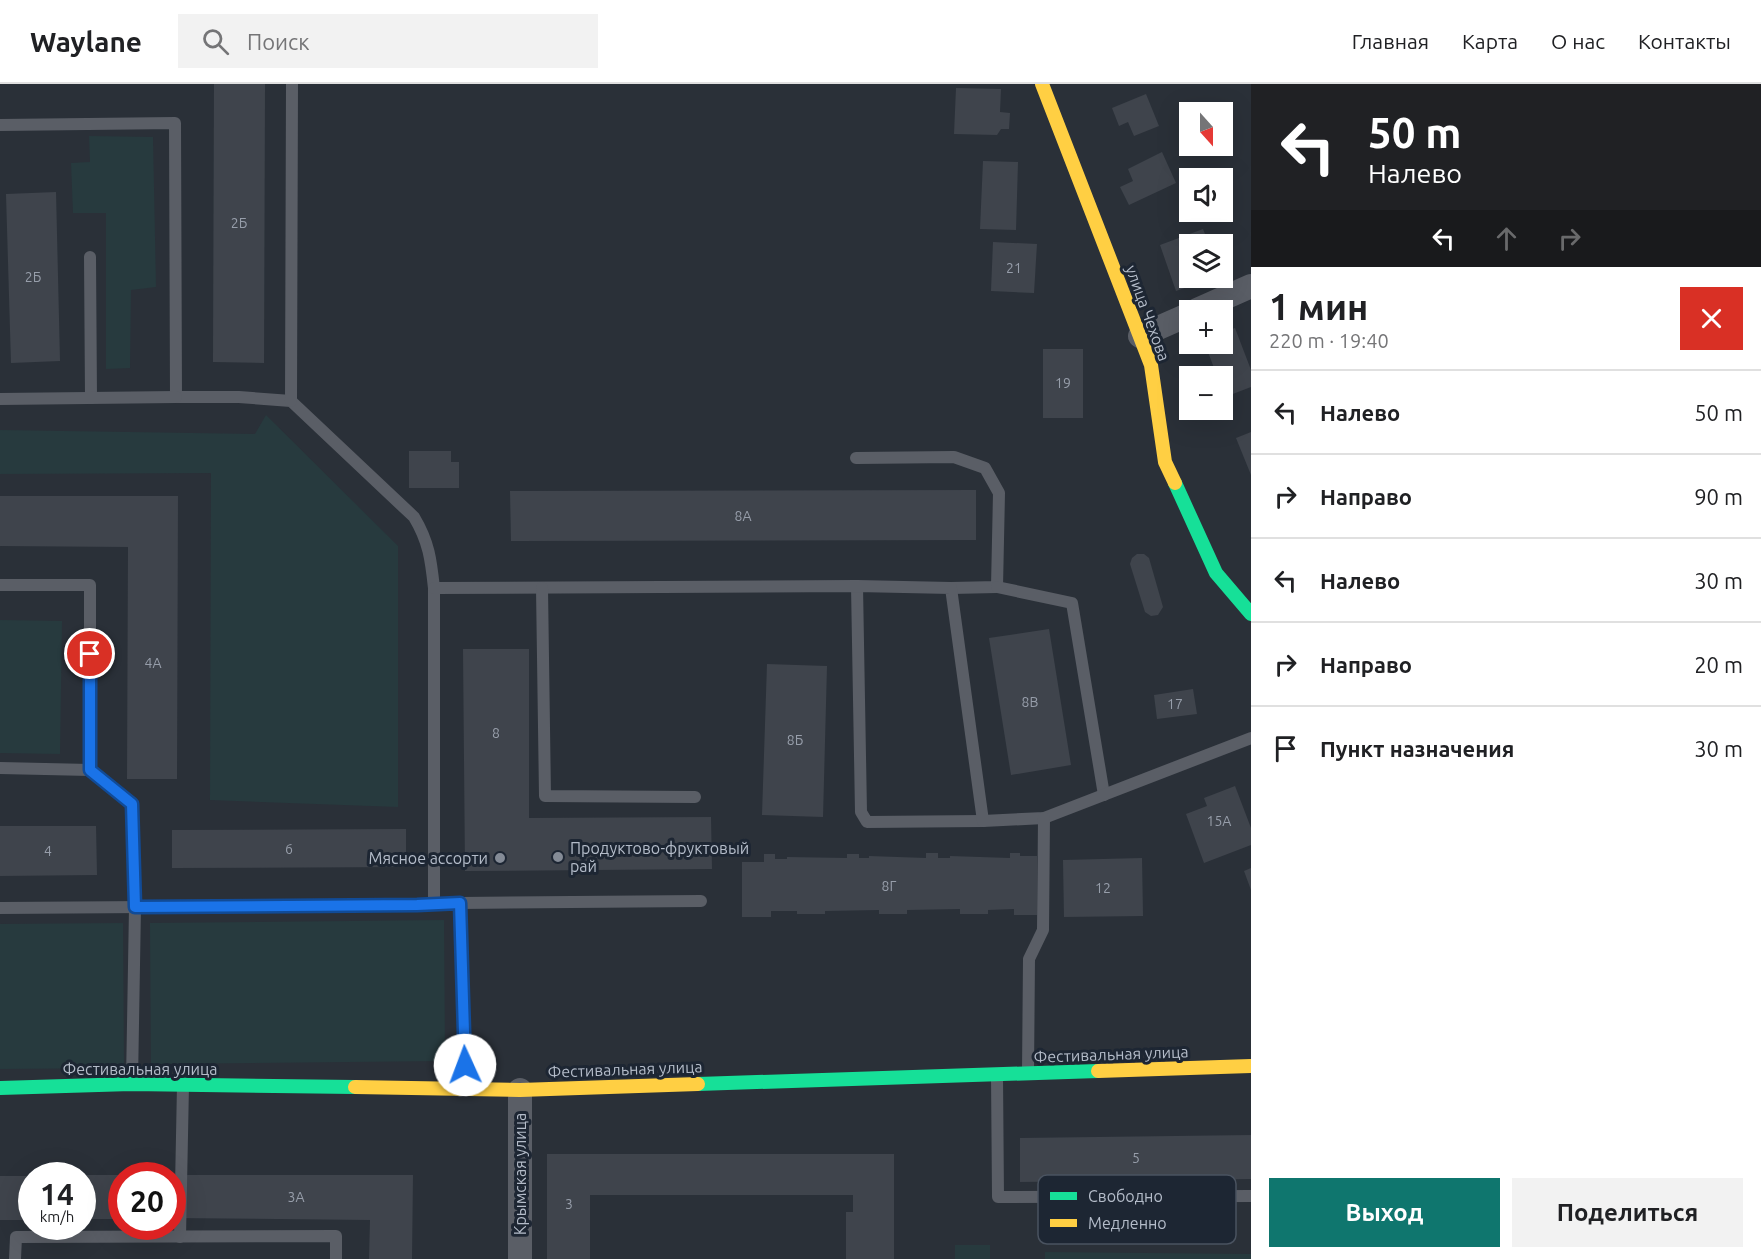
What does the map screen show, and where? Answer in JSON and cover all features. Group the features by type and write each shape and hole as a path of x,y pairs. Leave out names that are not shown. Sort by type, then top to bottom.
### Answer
{"street":[{"name":"улица Чехова","path":"1042,84 1151,365 1165,462 1216,573 1251,614"},
{"path":"1220,300 1251,286"},
{"path":"1140,336 1179,319"},
{"name":"Фестивальная улица","path":"0,1088 183,1084 520,1090 1251,1066"},
{"name":"Крымская улица","path":"520,1090 520,1259"}],"lane":[{"path":"291,401 292,84"},
{"path":"0,125 175,123 176,397"},
{"path":"90,257 91,398"},
{"path":"0,399 239,397 291,401 414,518 425,535 431,556 434,588 434,904"},
{"path":"856,458 954,457 985,468 999,493 997,587"},
{"path":"0,585 90,585 90,770"},
{"path":"857,586 861,812 867,822 1044,818 1251,738"},
{"path":"434,588 997,587 1072,603 1104,795"},
{"path":"543,588 545,796 695,797"},
{"path":"951,588 983,821"},
{"path":"0,768 90,770 132,804 135,907 132,1084"},
{"path":"1028,1073 1029,959 1043,930 1044,818"},
{"path":"0,908 701,901"},
{"path":"460,903 466,1088"},
{"path":"997,1073 998,1197 1038,1197"},
{"path":"181,1162 183,1084"},
{"path":"1236,1196 1251,1196"},
{"path":"186,1237 336,1236 336,1259"},
{"path":"15,1259 15,1237 108,1237"}],"green space":[{"path":"89,136 153,137 156,287 131,290 130,368 106,369 106,213 73,213 71,163 90,162"},
{"path":"266,415 398,546 398,807 210,800 211,473 0,474 0,430 255,434"},
{"path":"0,620 62,621 60,754 0,753"},
{"path":"444,920 445,1061 151,1064 150,923"},
{"path":"123,923 124,1068 0,1069 0,924"},
{"path":"955,1245 990,1245 990,1259 955,1259"},
{"path":"1045,1252 1251,1254 1251,1259 1045,1259"}],"building":[{"path":"214,84 265,84 264,363 213,362"},
{"path":"956,88 1001,89 1000,112 1010,113 1009,129 1001,129 997,135 954,134"},
{"path":"1146,94 1159,126 1134,136 1128,122 1119,126 1112,108"},
{"path":"1162,152 1176,183 1129,205 1120,187 1133,181 1128,169"},
{"path":"983,161 1018,162 1016,230 980,229"},
{"path":"56,192 60,361 11,363 6,194"},
{"path":"1203,229 1205,234 1190,234"},
{"path":"1179,238 1179,288 1185,288 1176,291 1160,245"},
{"path":"993,242 1037,244 1034,293 991,291"},
{"path":"1235,328 1251,370 1251,387 1233,394 1233,366 1213,366 1209,354 1233,354 1233,329"},
{"path":"1043,349 1083,349 1083,418 1043,418"},
{"path":"1251,432 1251,475 1236,438"},
{"path":"409,451 451,451 451,462 459,462 459,488 409,488"},
{"path":"976,490 976,540 511,541 510,491"},
{"path":"0,496 178,496 177,779 127,779 128,547 0,546"},
{"path":"1137,554 1144,554 1149,558 1163,607 1158,615 1151,616 1145,612 1130,564 1132,558"},
{"path":"1049,629 1071,765 1011,775 989,638"},
{"path":"463,649 529,649 529,818 711,817 712,869 465,871"},
{"path":"767,664 827,666 823,817 762,815"},
{"path":"1193,689 1197,714 1157,719 1154,695"},
{"path":"1235,786 1251,828 1251,845 1204,863 1186,814 1207,806 1204,798"},
{"path":"0,826 96,826 97,875 0,876"},
{"path":"406,829 406,867 172,868 172,830"},
{"path":"926,853 938,853 938,858 950,858 950,856 1010,858 1010,853 1020,853 1020,856 1037,856 1037,915 1014,915 1014,909 988,910 988,914 960,914 960,909 907,910 907,914 879,914 879,910 825,911 825,914 771,911 771,917 742,917 742,862 764,862 764,854 775,854 775,859 787,859 787,857 847,858 847,854 859,854 859,858 869,858 869,856 926,858"},
{"path":"1142,858 1143,916 1064,917 1063,860"},
{"path":"1251,868 1251,890 1244,871"},
{"path":"1251,1135 1251,1179 1236,1179 1236,1175 1038,1175 1038,1182 1020,1182 1020,1138"},
{"path":"547,1154 894,1154 894,1259 846,1259 846,1212 853,1212 853,1195 590,1195 590,1259 547,1259"},
{"path":"96,1175 108,1175 108,1219 96,1219"},
{"path":"186,1175 413,1175 412,1259 369,1259 370,1220 186,1218"},
{"path":"0,1176 18,1176 18,1220 0,1220"}],"traffic: fast":[{"path":"1175,483 1216,573 1251,614"},
{"path":"698,1084 1098,1071"},
{"path":"0,1088 131,1084 355,1087"}],"traffic: slow":[{"path":"1042,84 1151,365 1165,462 1175,483"},
{"path":"1098,1071 1251,1066"},
{"path":"355,1087 520,1090 698,1084"}],"place":[{"name":"Продуктово-фруктовый рай","path":"558,857"},
{"name":"Мясное ассорти","path":"500,858"}],"route":[{"path":"90,654 90,770 132,804 135,907 460,903 465,1065"}]}
